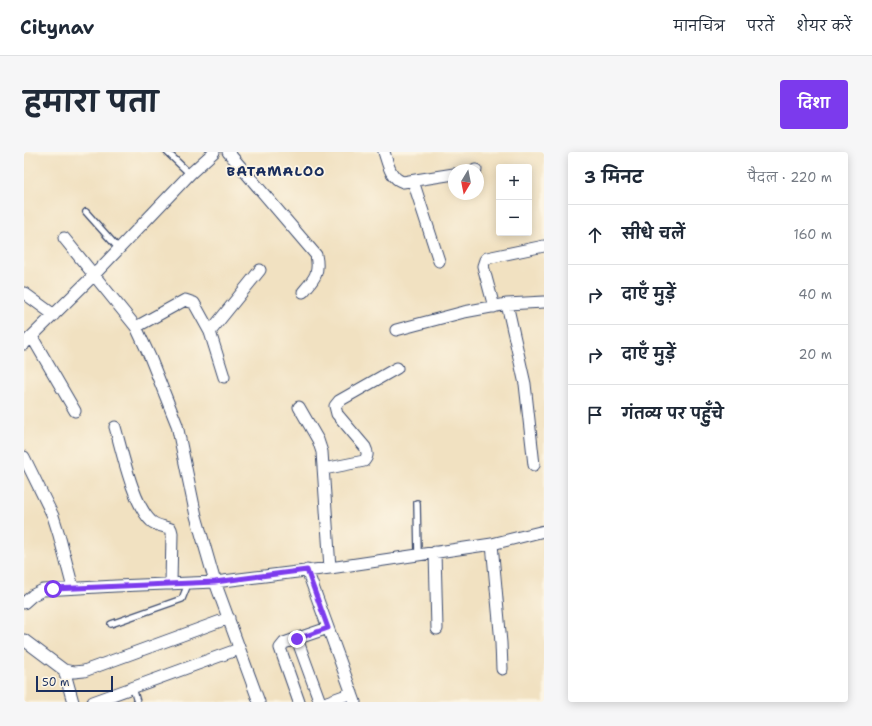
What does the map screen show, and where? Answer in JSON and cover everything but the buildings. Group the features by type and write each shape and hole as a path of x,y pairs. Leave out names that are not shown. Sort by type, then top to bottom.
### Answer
{"street":[{"path":"75,411 28,340 94,275 190,174 214,152"},
{"path":"228,152 316,255 318,265 316,276 303,292"},
{"path":"384,152 392,175 397,180 403,182 448,175"},
{"path":"413,181 439,261"},
{"path":"64,238 136,327 150,357 177,425 196,516 215,582 259,702"},
{"path":"494,307 484,266 484,260 487,258 544,246"},
{"path":"210,332 260,270"},
{"path":"24,293 54,315"},
{"path":"136,327 185,300 194,303 210,332 224,377"},
{"path":"396,330 464,312 507,304 544,302"},
{"path":"507,304 525,384 534,465"},
{"path":"324,469 364,461 368,452 337,414 335,406 340,401 398,368"},
{"path":"299,407 321,445 324,469 330,568"},
{"path":"115,427 129,477 147,516 154,524 171,529 171,584"},
{"path":"24,456 53,516 73,588"},
{"path":"24,603 33,595 43,590 215,582 330,568 492,544 544,531"},
{"path":"492,544 502,669"},
{"path":"435,552 437,629"},
{"path":"307,570 354,698 327,702"},
{"path":"24,640 64,670 74,672 84,671 229,618"},
{"path":"299,702 280,650 282,645 328,628"},
{"path":"297,639 320,702"},
{"path":"93,702 239,649"},
{"path":"64,670 73,702"}],"lane":[{"path":"166,152 190,174"},
{"path":"86,212 119,249"},
{"path":"417,503 418,554"},
{"path":"111,624 182,599 188,584"},
{"path":"133,688 138,702"}],"district":[{"name":"BATAMALOO","path":"276,171"}],"route":[{"path":"53,589 215,582 307,570 328,628 297,639"}]}
